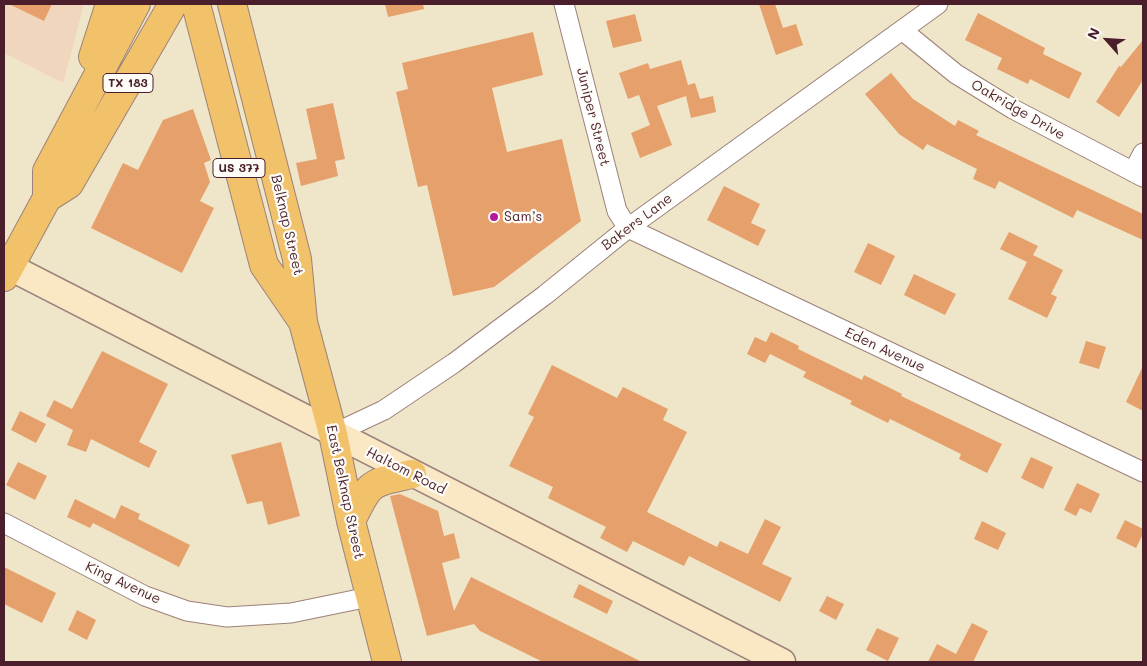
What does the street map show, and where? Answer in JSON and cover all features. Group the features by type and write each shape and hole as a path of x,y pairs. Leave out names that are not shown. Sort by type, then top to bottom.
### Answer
{"main road":[{"path":"59,149 92,62 110,4"},
{"name":"TX 183","path":"47,198 47,171 136,4"},
{"name":"TX 183","path":"5,269 47,198 69,184 173,4"},
{"name":"Belknap Street","path":"232,4 297,259 303,322"},
{"path":"113,49 145,52 167,23 179,18 199,16"},
{"name":"Belknap Street","path":"199,16 264,265 303,322"},
{"name":"Haltom Road","path":"5,269 782,662"},
{"name":"East Belknap Street","path":"303,322 333,434 351,521 387,662"},
{"path":"351,521 369,486 379,481 412,474"}],"street":[{"name":"Juniper Street","path":"564,4 617,211 628,228"},
{"name":"Bakers Lane","path":"333,434 384,410 454,363 545,295 628,228 938,4"},
{"name":"Oakridge Drive","path":"902,30 956,74 1013,109 1138,175"},
{"path":"1138,175 1143,153"},
{"name":"Eden Avenue","path":"628,228 1143,472"},
{"name":"King Avenue","path":"4,524 145,596 187,611 227,617 290,613 369,597"}],"shaded area":[{"path":"4,4 84,4 63,83 4,53"}],"building":[{"path":"9,4 52,4 44,21"},
{"path":"385,4 423,4 424,9 388,17"},
{"path":"759,4 775,4 783,28 796,24 803,45 776,55"},
{"path":"978,13 1045,48 1043,54 1082,73 1069,99 1030,79 1028,84 997,69 1002,58 965,40"},
{"path":"635,14 642,41 613,48 606,21"},
{"path":"533,32 543,75 492,88 507,152 562,139 581,221 494,287 453,296 427,185 418,187 396,92 408,89 402,63"},
{"path":"1143,40 1143,80 1119,117 1096,102 1119,66 1121,67"},
{"path":"681,60 688,85 695,83 700,99 713,96 716,112 691,118 686,96 657,106 672,145 640,158 631,133 650,125 639,95 628,99 619,73 648,63 650,69"},
{"path":"891,73 913,99 955,126 958,120 979,131 976,135 1143,214 1143,240 1077,210 1073,218 999,181 995,189 973,179 977,169 927,144 923,150 899,134 865,94"},
{"path":"333,103 345,159 335,161 338,176 301,186 296,163 317,159 306,109"},
{"path":"193,109 211,160 204,163 210,182 200,201 214,208 182,273 91,228 123,163 138,170 163,120"},
{"path":"724,186 760,204 751,223 766,230 758,246 707,220"},
{"path":"1009,232 1038,246 1033,255 1063,270 1051,294 1057,297 1047,318 1008,299 1027,262 1000,249"},
{"path":"868,243 895,256 881,285 854,272"},
{"path":"914,274 956,294 945,315 904,295"},
{"path":"771,332 799,346 798,349 862,380 864,375 902,394 901,396 1002,444 987,473 959,459 961,454 890,419 888,423 850,404 852,401 803,377 806,372 770,354 765,363 747,354 755,337 766,342"},
{"path":"1086,341 1106,347 1099,369 1079,363"},
{"path":"102,351 168,384 139,442 157,451 149,468 91,439 86,452 67,445 73,430 46,416 54,400 72,409"},
{"path":"552,365 617,398 623,387 668,409 663,420 687,432 647,512 717,547 720,541 748,554 765,519 781,527 762,564 792,578 780,602 689,556 684,566 633,541 627,552 600,538 606,527 548,498 553,487 509,466 534,417 528,414"},
{"path":"1143,366 1143,411 1126,402"},
{"path":"20,411 46,424 36,443 11,430"},
{"path":"281,442 300,516 268,525 262,501 247,504 231,455"},
{"path":"1031,457 1053,467 1043,489 1021,478"},
{"path":"18,462 47,476 35,500 6,485"},
{"path":"1077,483 1100,494 1091,513 1080,508 1076,516 1064,510"},
{"path":"400,494 438,511 444,536 454,533 460,558 442,563 454,611 471,577 642,662 543,662 480,631 474,624 427,636 390,496"},
{"path":"75,499 115,519 121,505 140,514 138,519 190,545 179,567 93,523 90,528 67,517"},
{"path":"1125,520 1143,529 1143,534 1136,548 1116,538"},
{"path":"982,521 1006,533 998,550 974,539"},
{"path":"4,567 56,593 42,623 4,604"},
{"path":"579,584 613,601 607,614 573,597"},
{"path":"827,596 844,604 836,620 819,611"},
{"path":"77,610 96,620 87,640 68,630"},
{"path":"972,623 988,631 973,662 928,662 937,644 956,654"},
{"path":"877,628 899,638 888,661 866,650"}],"place":[{"name":"Sam’s","path":"494,217"}]}
